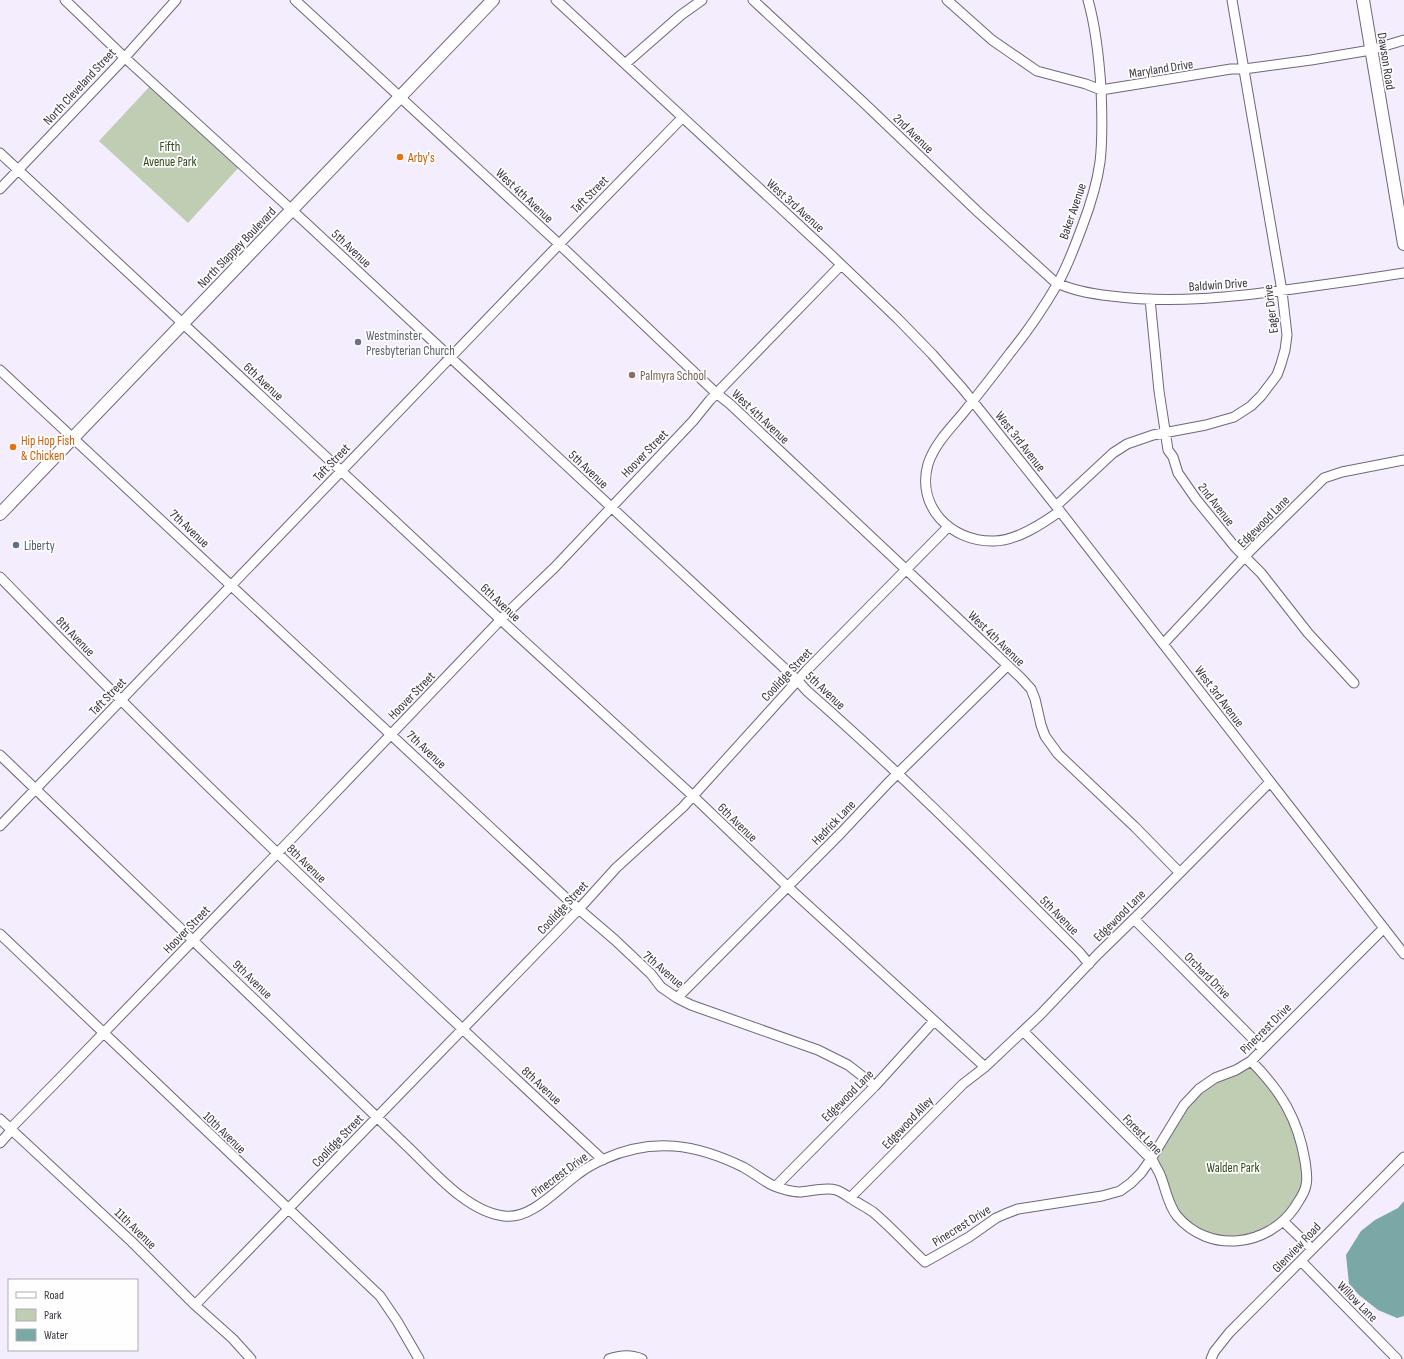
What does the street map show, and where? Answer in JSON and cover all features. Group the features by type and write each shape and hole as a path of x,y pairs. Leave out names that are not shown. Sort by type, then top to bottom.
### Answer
{"main road":[{"name":"North Slappey Boulevard","path":"0,514 493,0"},
{"name":"Dawson Road","path":"1363,0 1404,244"}],"street":[{"name":"5th Avenue","path":"64,0 898,774 1014,887 1080,953 1089,964"},
{"name":"North Cleveland Street","path":"0,190 176,0"},
{"name":"West 4th Avenue","path":"296,0 559,244 716,393 730,404 1031,689 1036,702 1041,725 1046,736 1058,754 1135,827 1179,872"},
{"name":"West 3rd Avenue","path":"556,0 842,265 932,354 972,400 1058,508 1404,954"},
{"path":"625,64 702,0"},
{"name":"2nd Avenue","path":"753,0 978,212 1058,284"},
{"name":"Maryland Drive","path":"947,0 992,40 1037,71 1086,84 1101,90 1231,69 1244,69 1311,60 1371,50 1404,40"},
{"name":"Baker Avenue","path":"948,527 938,517 930,502 926,486 926,476 932,454 940,441 1027,331 1058,284 1080,233 1091,201 1100,163 1101,90 1092,16 1088,0"},
{"name":"Eager Drive","path":"948,527 967,537 994,542 1028,532 1048,520 1113,453 1127,444 1153,434 1206,425 1234,416 1251,406 1270,386 1281,364 1287,335 1282,291 1232,0"},
{"name":"Taft Street","path":"0,826 682,118"},
{"name":"6th Avenue","path":"0,153 501,620 693,796 788,887 985,1067"},
{"name":"Hoover Street","path":"0,1143 9,1133 10,1129 278,853 501,620 555,567 610,507 693,421 716,393 734,377 842,265"},
{"name":"Baldwin Drive","path":"1058,284 1068,288 1095,294 1150,299 1190,300 1270,293 1404,273"},
{"name":"2nd Avenue","path":"1150,299 1159,391 1168,450 1173,457 1178,473 1196,499 1235,547 1261,573 1308,633 1354,683"},
{"name":"7th Avenue","path":"0,370 579,909 615,940 651,974 661,986 677,998 691,1005 818,1050 848,1065 875,1086"},
{"name":"Edgewood Lane","path":"1164,643 1245,557 1324,478 1342,472 1404,460"},
{"name":"Coolidge Street","path":"195,1305 579,909 616,868 693,796 798,680 905,569 948,527"},
{"name":"8th Avenue","path":"0,577 121,701 278,853 462,1029 603,1160"},
{"name":"Hedrick Lane","path":"677,998 1007,666"},
{"name":"9th Avenue","path":"0,755 377,1118 469,1204 493,1214"},
{"name":"Edgewood Lane","path":"985,1067 1040,1015 1179,872 1270,782"},
{"name":"Orchard Drive","path":"1134,919 1263,1049"},
{"name":"Pinecrest Drive","path":"493,1214 515,1216 531,1210 579,1174 619,1152 648,1146 679,1146 694,1148 744,1168 776,1186 798,1192 836,1190 872,1212 925,1262 970,1237 996,1218 1018,1209 1102,1196 1117,1192 1131,1183 1151,1159 1184,1105 1199,1089 1215,1078 1236,1070 1251,1061 1384,928"},
{"name":"10th Avenue","path":"0,934 380,1296 398,1321 419,1359"},
{"name":"Edgewood Lane","path":"776,1186 875,1086 934,1021"},
{"name":"Forest Lane","path":"1023,1031 1151,1159 1160,1176 1175,1213 1189,1227 1207,1238 1227,1242 1246,1241 1269,1231 1283,1220"},
{"path":"1251,1061 1277,1091 1286,1106 1301,1140 1306,1172 1306,1186 1292,1211 1283,1220 1312,1249"},
{"name":"Edgewood Alley","path":"850,1198 963,1084 985,1067"},
{"name":"11th Avenue","path":"0,1119 132,1242 195,1305 233,1338 251,1359"},
{"name":"Glenview Road","path":"1211,1359 1214,1352 1229,1333 1404,1157"},
{"name":"Willow Lane","path":"1301,1261 1398,1359"},
{"path":"1398,1359 1404,1353"},
{"path":"609,1359 631,1356 642,1359"}],"green space":[{"name":"Fifth Avenue Park","path":"152,84 241,165 188,223 99,141"},
{"name":"Walden Park","path":"1251,1062 1286,1106 1306,1172 1301,1197 1268,1231 1216,1240 1178,1217 1153,1161 1191,1097"}],"water":[{"path":"1404,1201 1404,1316 1397,1318 1378,1310 1359,1295 1349,1284 1346,1255 1361,1231 1375,1220 1398,1208"}],"place":[{"name":"Arby's","path":"400,157"},
{"name":"Westminster Presbyterian Church","path":"358,342"},
{"name":"Palmyra School","path":"632,375"},
{"name":"Hip Hop Fish & Chicken","path":"13,447"},
{"name":"Liberty","path":"16,545"}]}
